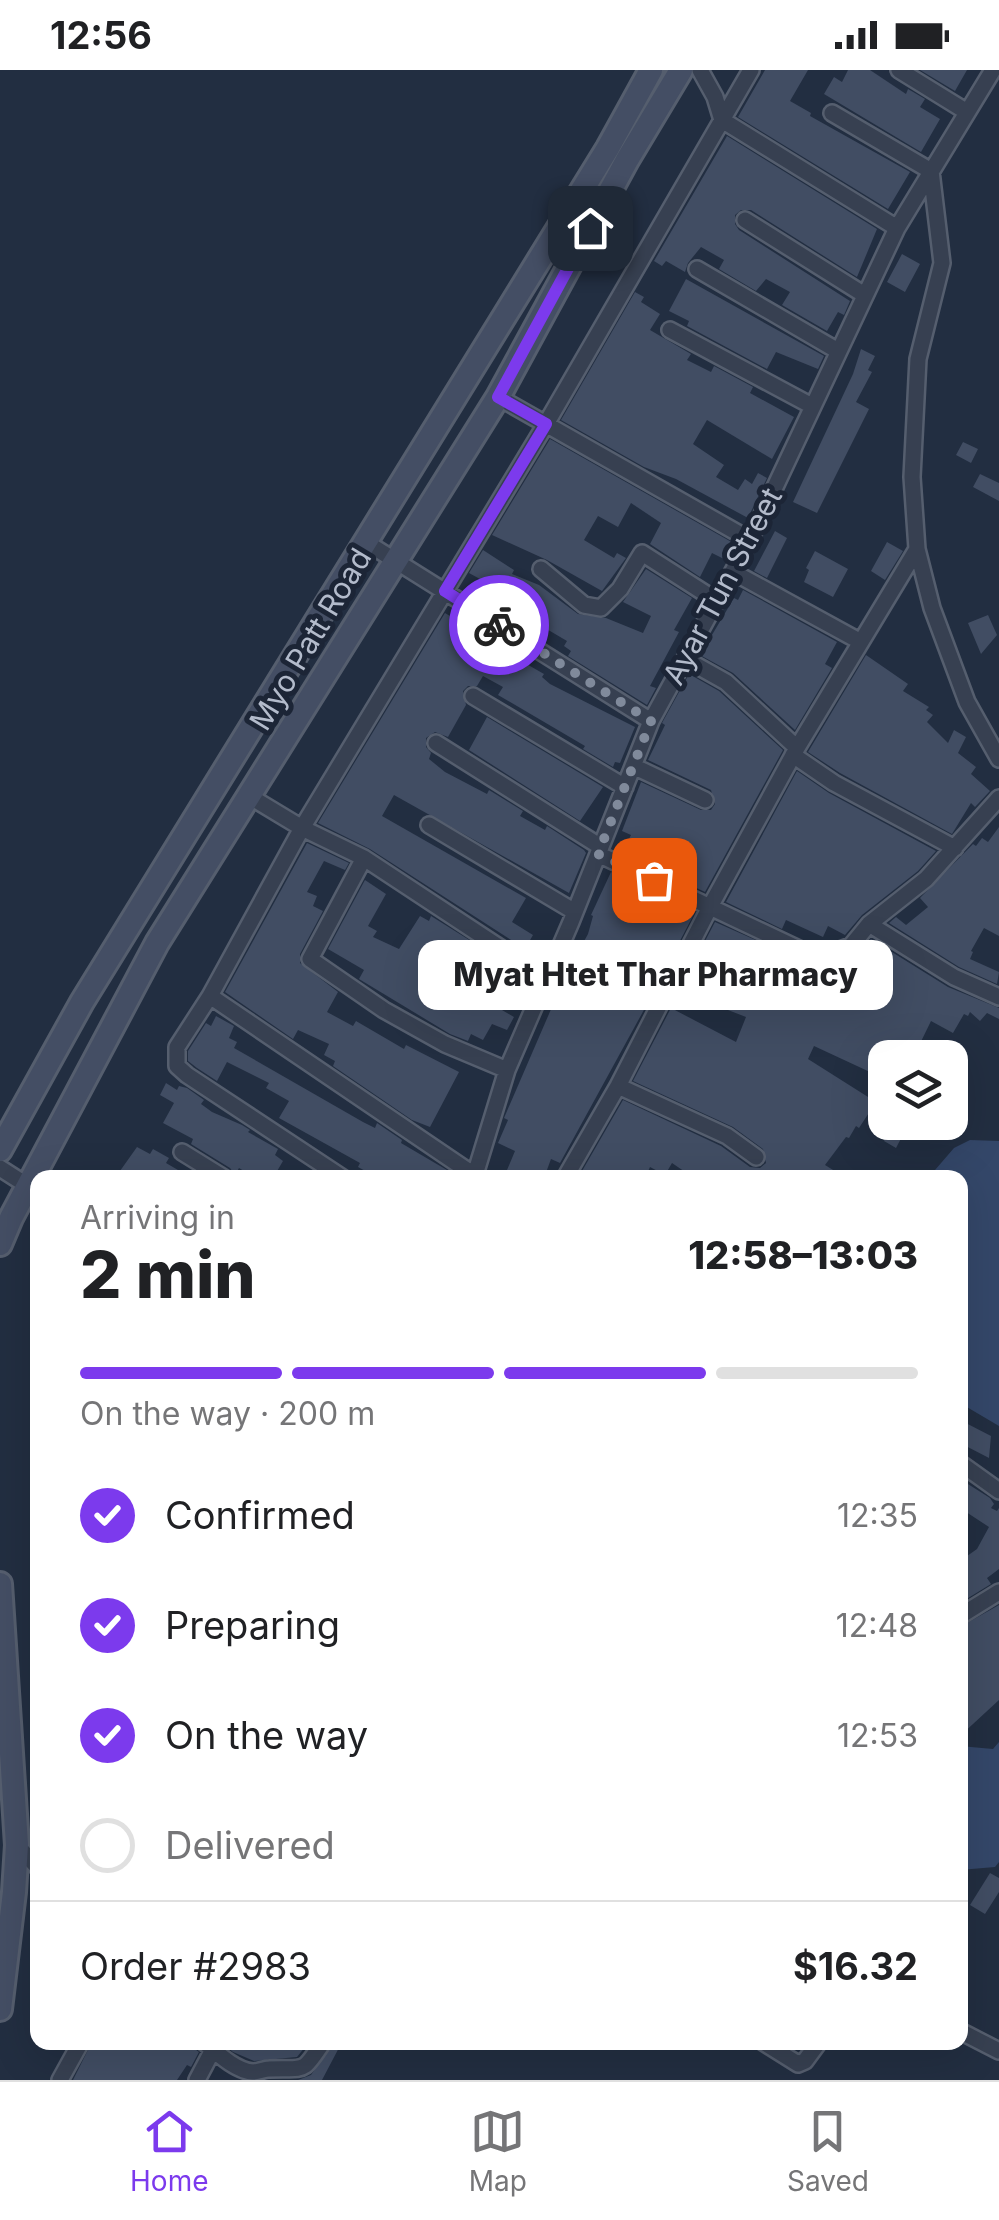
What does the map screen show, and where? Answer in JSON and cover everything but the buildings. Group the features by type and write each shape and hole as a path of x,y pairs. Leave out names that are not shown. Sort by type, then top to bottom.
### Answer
{"main road":[{"name":"Myo Patt Road","path":"36,1170 157,943 498,397 618,154 651,70"},
{"name":"Myo Patt Road","path":"0,1150 82,1002 364,541 618,154 681,70"},
{"path":"130,927 157,943"},
{"name":"Myo Patt Road","path":"0,1244 30,1182"},
{"path":"0,1584 16,1845 0,2009"}],"street":[{"path":"700,70 722,120 897,228"},
{"path":"331,1170 177,1066 177,1047 210,996 302,828 546,424 751,70"},
{"path":"899,70 967,112"},
{"name":"Ayar Tun Street","path":"476,1170 507,1070 651,721 750,540 897,228 993,70"},
{"path":"832,112 931,170 942,263 918,358 912,478 917,550 932,608 967,702 999,759"},
{"path":"745,220 863,294"},
{"path":"697,269 838,350"},
{"path":"670,330 812,406"},
{"path":"498,397 750,540"},
{"path":"364,541 651,721"},
{"path":"570,1170 795,752 917,550"},
{"path":"541,570 584,604 601,608 620,589 642,553 717,601"},
{"path":"733,572 861,642"},
{"path":"685,659 726,682 795,752 834,783 955,848"},
{"path":"473,696 625,787"},
{"path":"436,743 600,850 818,958 851,946 869,924 926,879 999,798"},
{"path":"633,766 705,800"},
{"path":"249,796 302,828 364,858 505,951 547,974"},
{"path":"429,825 575,912"},
{"path":"364,858 310,959 384,1010 445,1044 507,1070"},
{"path":"869,924 954,977 999,997"},
{"path":"210,996 465,1170"},
{"path":"618,1086 727,1136 756,1157"},
{"path":"182,1152 211,1170"},
{"path":"0,1168 28,1186"},
{"path":"968,1469 999,1491"},
{"path":"968,1611 999,1592"},
{"path":"16,1845 30,1860"},
{"path":"968,2035 999,2051"},
{"path":"60,2080 77,2050"},
{"path":"198,2080 209,2050"},
{"path":"215,2050 252,2072 268,2068 295,2071 310,2062 318,2050"},
{"path":"775,2050 798,2064 813,2050"}],"water":[{"path":"970,1140 999,1141 999,1426 968,1408 968,1170 935,1170 954,1148"},
{"path":"999,1742 999,1862 995,1867 968,1869 968,1747 993,1749"}],"way so far":[{"path":"499,625 651,721 598,854 654,880"}],"place":[{"name":"Myat Htet Thar Pharmacy","path":"654,880"}],"route":[{"path":"499,625 445,591 546,424 498,397 590,228"}]}
